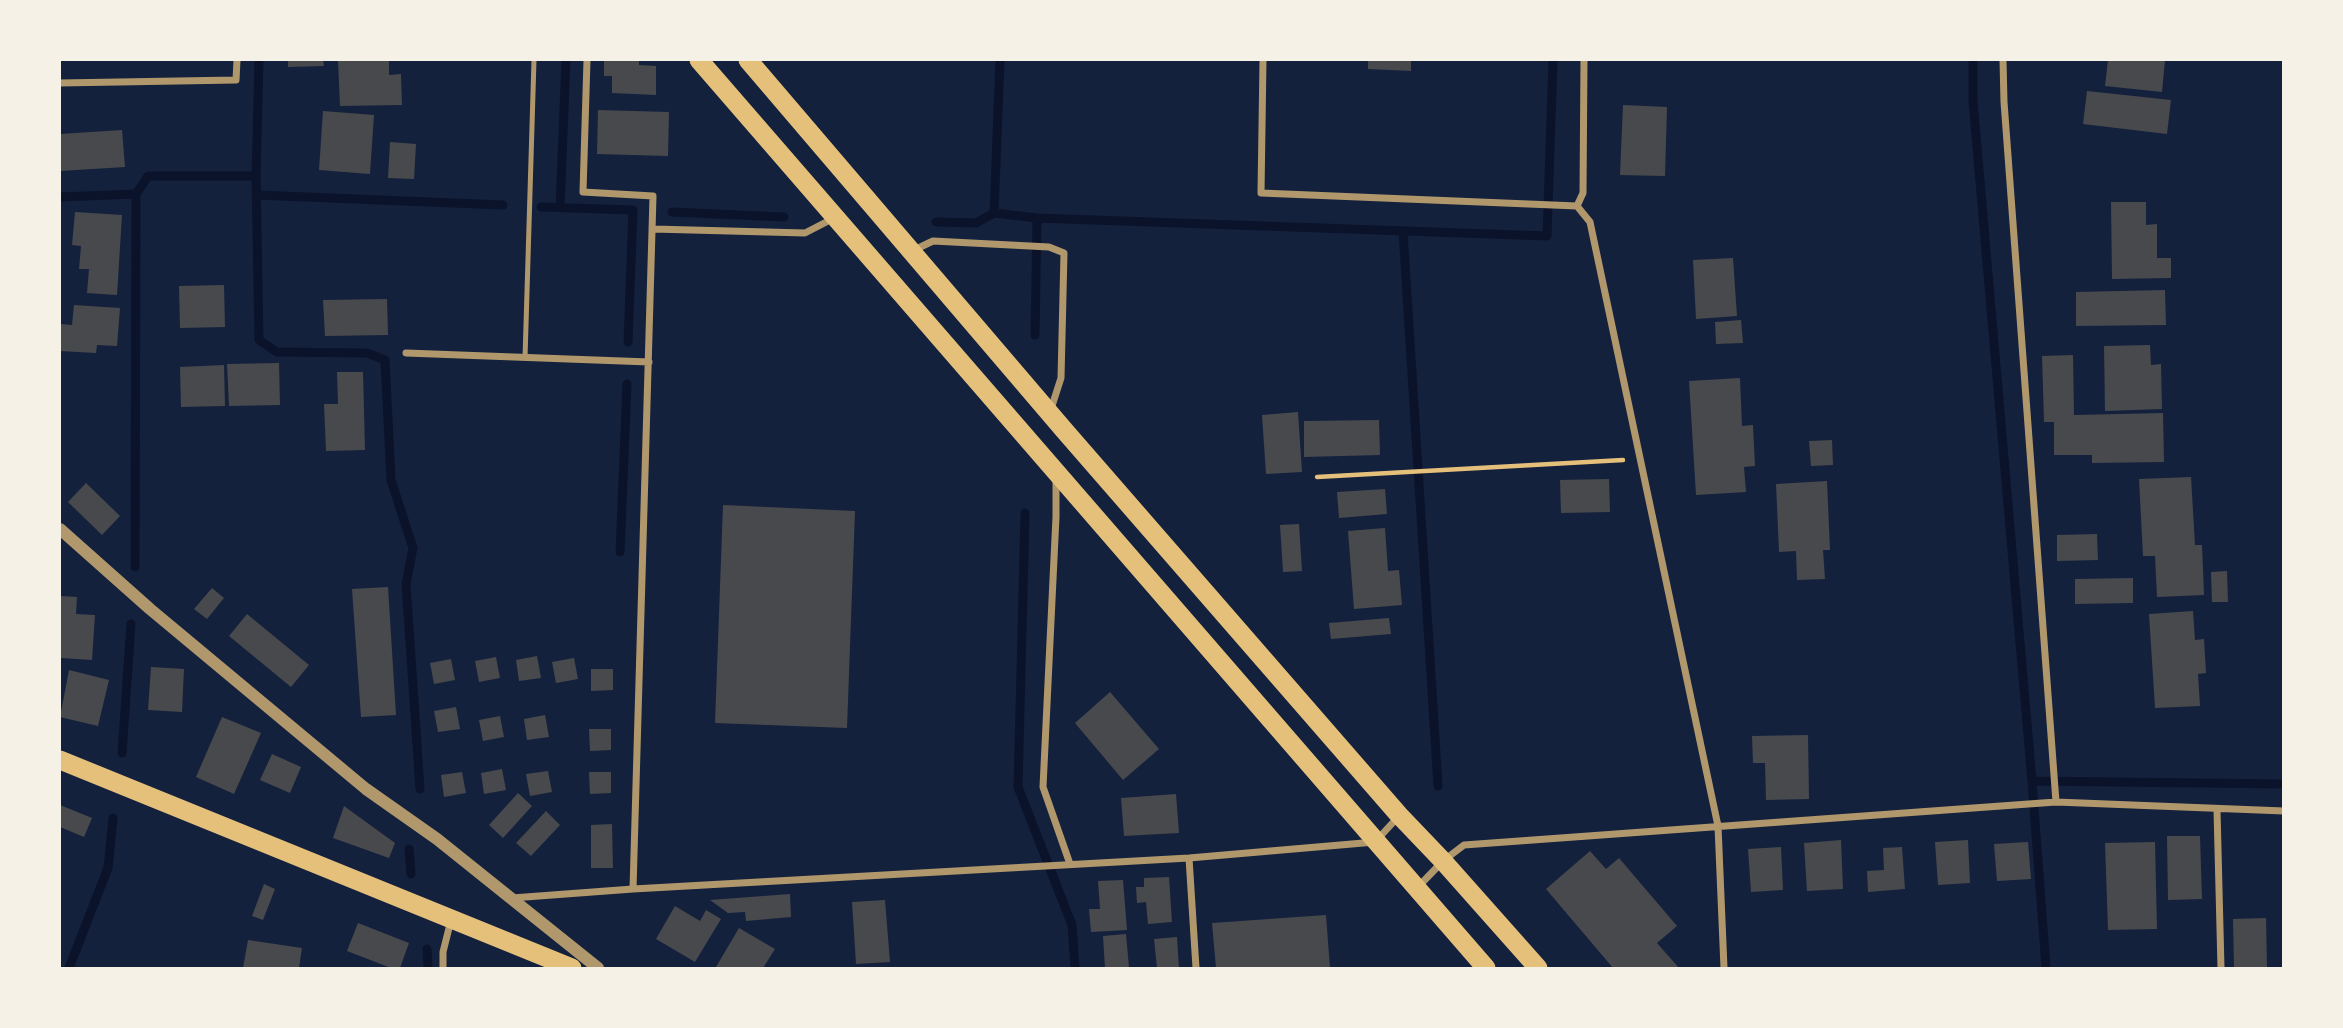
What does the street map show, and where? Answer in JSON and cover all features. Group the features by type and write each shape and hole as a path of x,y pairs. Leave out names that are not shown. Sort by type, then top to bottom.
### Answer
{"highway":[{"path":"699,60 1486,968"},
{"path":"748,60 1399,815 1538,968"},
{"path":"60,760 572,968"}],"street":[{"path":"60,83 236,80 237,60"},
{"path":"587,60 583,192 653,196 633,889"},
{"path":"1263,60 1261,193 1577,206"},
{"path":"1577,206 1583,193 1584,60"},
{"path":"2003,60 2056,802"},
{"path":"1577,206 1590,222 1718,826 1724,968"},
{"path":"653,229 805,233 836,218"},
{"path":"911,251 933,241 1049,247 1064,253 1061,378 1050,413"},
{"path":"406,353 649,362"},
{"path":"1056,472 1043,787 1070,864"},
{"path":"60,529 150,609 366,789 437,839 598,968"},
{"path":"1416,889 1443,861 1464,845 2056,802 2284,811"},
{"path":"2217,810 2221,968"},
{"path":"512,898 1189,858 1375,842 1399,815"},
{"path":"1189,858 1196,968"},
{"path":"443,968 443,952 452,920"}],"lane":[{"path":"525,358 534,60"}],"path":[{"path":"1317,477 1640,459"}],"building":[{"path":"288,60 323,60 324,66 288,67"},
{"path":"338,60 389,60 389,75 401,74 402,105 340,106"},
{"path":"604,60 639,60 639,65 656,66 656,95 612,93 612,76 604,76"},
{"path":"1368,60 1411,60 1411,71 1368,69"},
{"path":"2108,60 2165,60 2162,92 2105,86"},
{"path":"2087,91 2171,100 2167,134 2083,124"},
{"path":"1623,105 1667,107 1665,176 1620,175"},
{"path":"598,110 669,112 668,156 597,154"},
{"path":"323,111 374,115 370,174 319,170"},
{"path":"122,130 125,167 60,171 60,134"},
{"path":"390,142 416,144 414,179 388,178"},
{"path":"2111,202 2146,202 2146,225 2157,224 2157,258 2171,258 2171,278 2112,279"},
{"path":"75,212 122,215 117,295 87,293 89,269 79,269 81,246 72,245"},
{"path":"1733,258 1737,316 1696,319 1693,260"},
{"path":"224,285 225,327 180,328 179,286"},
{"path":"2165,290 2166,325 2076,326 2076,292"},
{"path":"387,299 388,335 325,336 323,300"},
{"path":"74,305 120,308 117,346 97,345 96,353 60,351 60,324 72,325"},
{"path":"1741,320 1743,343 1716,344 1715,322"},
{"path":"2150,345 2151,365 2161,364 2162,409 2105,411 2104,346"},
{"path":"2073,355 2074,415 2163,413 2164,462 2092,463 2092,455 2054,455 2054,422 2044,422 2042,356"},
{"path":"279,363 280,405 229,406 227,364"},
{"path":"224,365 225,406 181,407 180,367"},
{"path":"337,372 363,372 365,450 326,451 324,404 338,404"},
{"path":"1740,378 1742,426 1753,425 1755,466 1744,467 1746,492 1696,495 1689,381"},
{"path":"1298,412 1302,472 1266,474 1262,415"},
{"path":"1379,420 1380,455 1304,457 1304,421"},
{"path":"1832,440 1833,465 1811,466 1809,441"},
{"path":"2191,477 2195,545 2202,545 2204,595 2157,597 2155,556 2143,556 2139,479"},
{"path":"1609,479 1610,512 1561,513 1560,480"},
{"path":"1827,481 1830,550 1823,550 1825,579 1797,580 1796,551 1779,552 1776,484"},
{"path":"86,483 120,516 102,535 68,502"},
{"path":"1385,489 1387,514 1339,518 1337,492"},
{"path":"723,505 855,511 847,728 715,723"},
{"path":"1299,524 1302,571 1283,572 1280,525"},
{"path":"1385,528 1388,571 1399,570 1402,605 1354,609 1348,531"},
{"path":"2097,534 2098,560 2057,561 2057,535"},
{"path":"2227,571 2228,602 2212,602 2211,572"},
{"path":"2133,578 2133,603 2075,604 2075,579"},
{"path":"388,587 396,715 361,717 352,589"},
{"path":"212,588 224,598 207,619 194,609"},
{"path":"60,596 77,597 76,614 95,615 92,660 60,658"},
{"path":"2193,611 2195,640 2204,639 2206,673 2198,674 2200,706 2155,708 2149,614"},
{"path":"247,614 309,665 291,687 229,636"},
{"path":"1389,618 1391,634 1331,639 1329,623"},
{"path":"537,656 541,678 519,681 516,660"},
{"path":"496,657 500,678 479,682 475,661"},
{"path":"574,658 578,679 556,683 552,662"},
{"path":"451,659 455,680 434,684 430,663"},
{"path":"151,667 184,669 182,712 148,710"},
{"path":"591,669 613,669 613,690 591,691"},
{"path":"69,670 109,680 98,726 60,717"},
{"path":"1110,692 1159,749 1123,780 1075,723"},
{"path":"456,707 460,729 438,732 434,711"},
{"path":"545,715 549,737 527,740 524,719"},
{"path":"500,716 504,737 483,741 479,720"},
{"path":"222,717 261,733 234,794 196,777"},
{"path":"589,729 611,729 611,750 590,751"},
{"path":"1808,735 1809,799 1766,800 1765,763 1753,763 1752,736"},
{"path":"272,754 301,767 290,793 260,780"},
{"path":"502,769 506,790 484,794 481,773"},
{"path":"548,771 552,792 530,796 526,774"},
{"path":"462,772 466,793 444,797 441,775"},
{"path":"589,772 611,772 611,793 590,794"},
{"path":"518,793 532,806 503,838 489,825"},
{"path":"1176,794 1179,833 1124,836 1121,798"},
{"path":"60,805 92,818 84,837 60,827"},
{"path":"344,806 395,843 389,858 333,838"},
{"path":"546,811 560,825 531,856 516,843"},
{"path":"612,824 613,868 591,868 591,825"},
{"path":"2167,836 2200,836 2202,899 2168,900"},
{"path":"1841,840 1843,889 1807,891 1804,843"},
{"path":"1968,840 1970,883 1938,885 1935,842"},
{"path":"2028,842 2031,879 1997,881 1994,844"},
{"path":"2155,842 2157,929 2108,930 2105,843"},
{"path":"1781,847 1783,890 1751,892 1748,849"},
{"path":"1902,847 1905,889 1868,892 1867,871 1884,870 1883,848"},
{"path":"1590,851 1606,869 1619,858 1677,926 1657,943 1679,968 1613,968 1546,889"},
{"path":"1169,877 1172,922 1148,924 1146,902 1137,903 1136,887 1144,887 1144,878"},
{"path":"1123,880 1127,930 1091,932 1089,909 1100,909 1098,881"},
{"path":"264,884 275,889 263,920 252,916"},
{"path":"790,894 791,917 746,921 745,912 728,913 710,900"},
{"path":"885,900 890,962 856,964 852,902"},
{"path":"675,906 700,921 706,910 721,919 695,962 656,939"},
{"path":"1326,915 1330,968 1216,968 1212,923"},
{"path":"2266,918 2267,968 2234,968 2233,919"},
{"path":"358,923 409,943 400,968 391,968 347,951"},
{"path":"739,928 775,949 763,968 716,967"},
{"path":"1126,934 1129,968 1105,968 1103,936"},
{"path":"1177,937 1179,968 1157,968 1154,939"},
{"path":"248,940 302,948 299,968 243,968"}],"waterway":[{"path":"259,60 256,176 259,340 277,352 367,353 385,360 391,480 413,548 406,584 420,789"},
{"path":"560,207 566,60"},
{"path":"1000,60 994,213 1037,218 1547,236 1553,60"},
{"path":"1973,60 1973,101 2032,781 2284,784"},
{"path":"135,567 136,194 148,176 256,176"},
{"path":"60,197 136,194"},
{"path":"257,195 503,205"},
{"path":"541,207 633,210 628,342"},
{"path":"672,212 784,217"},
{"path":"936,222 976,223 994,213"},
{"path":"1035,335 1037,218"},
{"path":"1403,231 1438,786"},
{"path":"620,552 627,384"},
{"path":"1025,513 1018,787 1072,925 1075,968"},
{"path":"122,753 131,624"},
{"path":"2032,781 2046,968"},
{"path":"69,968 108,868 113,818"},
{"path":"409,849 411,874"},
{"path":"427,949 428,968"}]}
